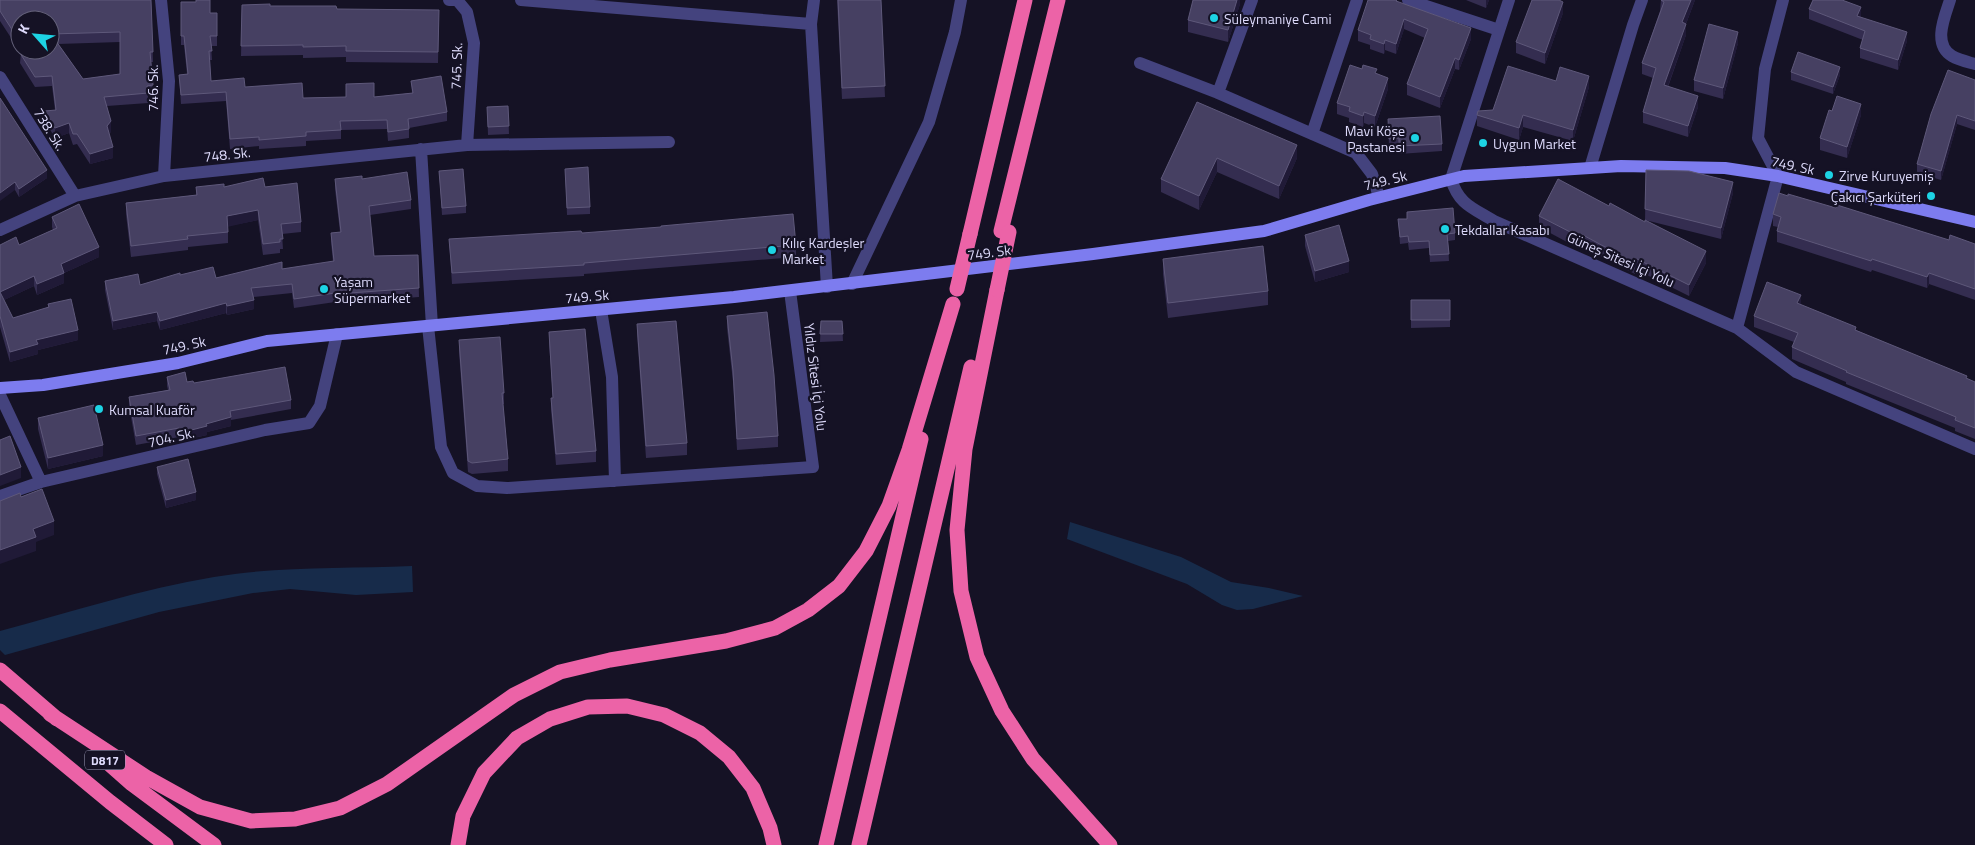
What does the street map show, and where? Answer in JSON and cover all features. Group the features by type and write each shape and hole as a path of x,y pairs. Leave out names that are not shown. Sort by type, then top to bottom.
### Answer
{"highway":[{"path":"826,845 1025,0"},
{"path":"1058,0 993,289 965,449 957,530 961,591 977,657 1002,711 1033,760 1110,845"},
{"path":"859,845 993,289"},
{"path":"50,714 146,777 200,807 251,821 294,819 340,808 387,784 514,694 560,672 610,660 726,641 775,628 808,610 839,586 866,551 888,506 909,450 953,304"},
{"name":"D817","path":"0,670 132,784 214,845"},
{"path":"458,845 463,816 484,774 517,738 550,719 588,707 627,706 664,715 700,733 729,757 753,788 770,828 774,845"},
{"name":"D817","path":"0,711 110,802 166,845"},
{"path":"110,802 159,845"}],"street":[{"name":"746. Sk.","path":"162,0 169,81 164,176"},
{"name":"745. Sk.","path":"449,0 457,0 468,12 474,43 467,145"},
{"path":"521,0 811,24"},
{"path":"852,284 929,122 956,32 961,0"},
{"path":"1218,93 1252,0"},
{"path":"1312,134 1357,0"},
{"path":"1408,0 1499,30"},
{"path":"1451,179 1509,0"},
{"path":"1590,168 1642,0"},
{"path":"1737,328 1778,176 1758,138 1764,69 1783,0"},
{"path":"1950,0 1941,32 1944,46 1951,56 1975,64"},
{"path":"814,6 811,24 827,287"},
{"path":"1140,63 1218,93 1356,153 1372,174 1379,197"},
{"name":"738. Sk.","path":"0,77 75,196"},
{"name":"748. Sk.","path":"0,230 75,196 164,176 467,145 669,142"},
{"path":"421,149 430,326 441,447 453,473 478,486 507,488 615,481 612,378 601,310"},
{"name":"749. Sk","path":"0,388 43,385 178,363 267,341 827,287 1093,254 1264,230 1379,197 1464,176 1621,166 1725,168 1778,176 1975,222"},
{"name":"Güneş Sitesi İçi Yolu","path":"1451,179 1456,194 1466,204 1494,221 1737,328 1796,372 1975,449"},
{"name":"Yıldız Sitesi İçi Yolu","path":"615,481 813,467 790,291"},
{"name":"704. Sk.","path":"0,496 41,482 265,430 309,423 320,406 337,334"},
{"path":"0,395 41,482"}],"water":[{"path":"1070,522 1181,557 1231,582 1303,596 1253,609 1237,610 1222,605 1187,584 1067,539"},
{"path":"412,566 413,592 356,595 290,589 253,593 159,612 5,655 0,650 0,631 133,594 187,582 238,573 263,571"}],"building":[{"path":"0,0 151,0 153,52 150,52 153,85 147,86 148,93 104,97 111,121 107,126 113,147 90,154 77,134 73,134 69,123 55,128 45,111 56,110 52,76 35,77 24,60 60,60 60,47 83,79 120,74 120,32 60,34 60,10 10,10 10,26 0,11"},
{"path":"196,0 210,0 210,13 217,13 217,36 210,36 212,51 209,51 211,81 244,78 245,87 302,83 303,98 346,97 346,84 374,83 374,97 413,93 411,81 441,76 447,112 408,119 409,129 388,132 387,120 340,121 341,130 306,132 306,136 259,140 259,137 230,139 226,92 181,95 179,75 188,74 184,36 181,36 181,2 196,2"},
{"path":"838,0 881,0 885,86 842,88"},
{"name":"Süleymaniye Cami","path":"1193,0 1237,0 1228,30 1188,20"},
{"path":"1368,0 1397,0 1471,28 1459,60 1455,58 1440,97 1407,84 1428,29 1404,19 1396,44 1385,40 1384,44 1370,39 1371,35 1358,30"},
{"path":"1532,0 1559,0 1563,2 1545,53 1516,42"},
{"path":"1661,0 1691,0 1682,22 1686,24 1664,85 1698,96 1688,126 1643,112 1656,68 1642,63 1664,2"},
{"path":"1813,0 1842,0 1861,7 1857,16 1907,32 1898,60 1860,48 1865,31 1809,9"},
{"path":"270,4 270,6 336,6 337,9 439,10 438,52 346,51 346,46 241,46 242,5"},
{"path":"1709,24 1738,32 1723,88 1694,80"},
{"path":"1798,52 1840,67 1833,87 1791,72"},
{"path":"1350,65 1362,69 1363,65 1377,69 1375,73 1388,78 1375,116 1364,112 1363,116 1349,111 1350,107 1337,103"},
{"path":"1508,66 1556,81 1560,67 1589,76 1573,130 1523,115 1519,128 1477,115 1478,111 1493,110"},
{"path":"1948,70 1975,80 1975,121 1957,115 1941,171 1917,164 1931,114"},
{"path":"1837,96 1861,104 1847,147 1820,138 1829,110 1832,111"},
{"path":"0,98 47,170 19,189 15,182 0,193"},
{"path":"1197,102 1297,145 1279,186 1217,158 1199,196 1161,179"},
{"path":"508,106 509,126 488,127 487,107"},
{"name":"Mavi Köşe Pastanesi","path":"1440,116 1442,144 1399,146 1399,138 1389,139 1388,119"},
{"path":"588,167 590,207 567,208 565,169"},
{"path":"463,169 466,206 442,208 439,171"},
{"path":"1646,170 1689,171 1733,182 1721,228 1645,209"},
{"path":"407,172 411,200 369,206 374,256 418,255 419,288 350,293 349,291 294,299 292,284 251,288 254,300 227,306 226,303 160,321 157,312 113,321 105,281 138,274 140,285 180,273 180,275 213,267 216,278 282,262 282,269 334,261 331,233 341,232 335,179 362,176 362,179"},
{"path":"263,178 265,187 297,183 301,222 281,224 283,239 280,239 280,242 263,244 258,210 227,216 228,232 187,236 188,239 131,246 126,203 197,195 196,187 224,184 224,187"},
{"path":"1558,179 1609,206 1610,203 1706,251 1689,285 1637,259 1635,263 1581,234 1580,237 1539,216"},
{"path":"1779,193 1836,208 1837,205 1949,240 1950,235 1975,244 1975,289 1929,273 1927,277 1777,231 1781,217 1773,214"},
{"path":"79,204 99,247 61,264 64,273 37,284 34,276 0,292 0,245 16,237 19,245 57,228 52,217"},
{"path":"1453,208 1455,233 1447,234 1449,254 1430,255 1429,241 1409,242 1408,236 1400,237 1398,219 1407,219 1407,212"},
{"path":"793,214 796,245 584,263 584,265 452,273 449,239 581,231 582,233"},
{"path":"1339,225 1349,261 1315,271 1305,235"},
{"path":"1263,246 1268,291 1168,303 1163,259"},
{"path":"1767,282 1801,295 1797,303 1856,327 1855,330 1967,376 1966,378 1975,382 1975,428 1955,420 1956,417 1846,372 1792,347 1798,333 1754,316"},
{"path":"0,292 13,318 49,307 48,304 71,299 78,330 36,340 38,344 10,352 0,316"},
{"path":"1411,300 1450,300 1450,320 1411,320"},
{"path":"767,312 778,436 737,439 733,371 727,316"},
{"path":"676,321 687,443 646,446 637,324"},
{"path":"821,321 842,321 843,334 820,334"},
{"path":"585,329 596,451 556,454 551,398 553,398 549,332"},
{"path":"500,337 504,393 502,393 508,459 472,463 468,461 459,340"},
{"path":"285,367 291,400 230,411 231,417 180,433 179,428 136,436 129,397 170,390 167,377 185,372 187,382 193,381 194,383"},
{"path":"94,405 103,445 48,458 38,418"},
{"path":"10,436 21,467 0,475 0,440"},
{"path":"188,459 196,492 166,500 157,467"},
{"path":"42,489 54,521 33,529 36,537 0,550 0,501 20,493 21,497"}],"place":[{"name":"Süleymaniye Cami","path":"1214,18"},
{"name":"Mavi Köşe Pastanesi","path":"1415,138"},
{"name":"Uygun Market","path":"1483,143"},
{"name":"Zirve Kuruyemiş","path":"1829,175"},
{"name":"Çakıcı Şarküteri","path":"1931,196"},
{"name":"Tekdallar Kasabı","path":"1445,229"},
{"name":"Kılıç Kardeşler Market","path":"772,250"},
{"name":"Yaşam Süpermarket","path":"324,289"},
{"name":"Kumsal Kuaför","path":"99,409"}]}
